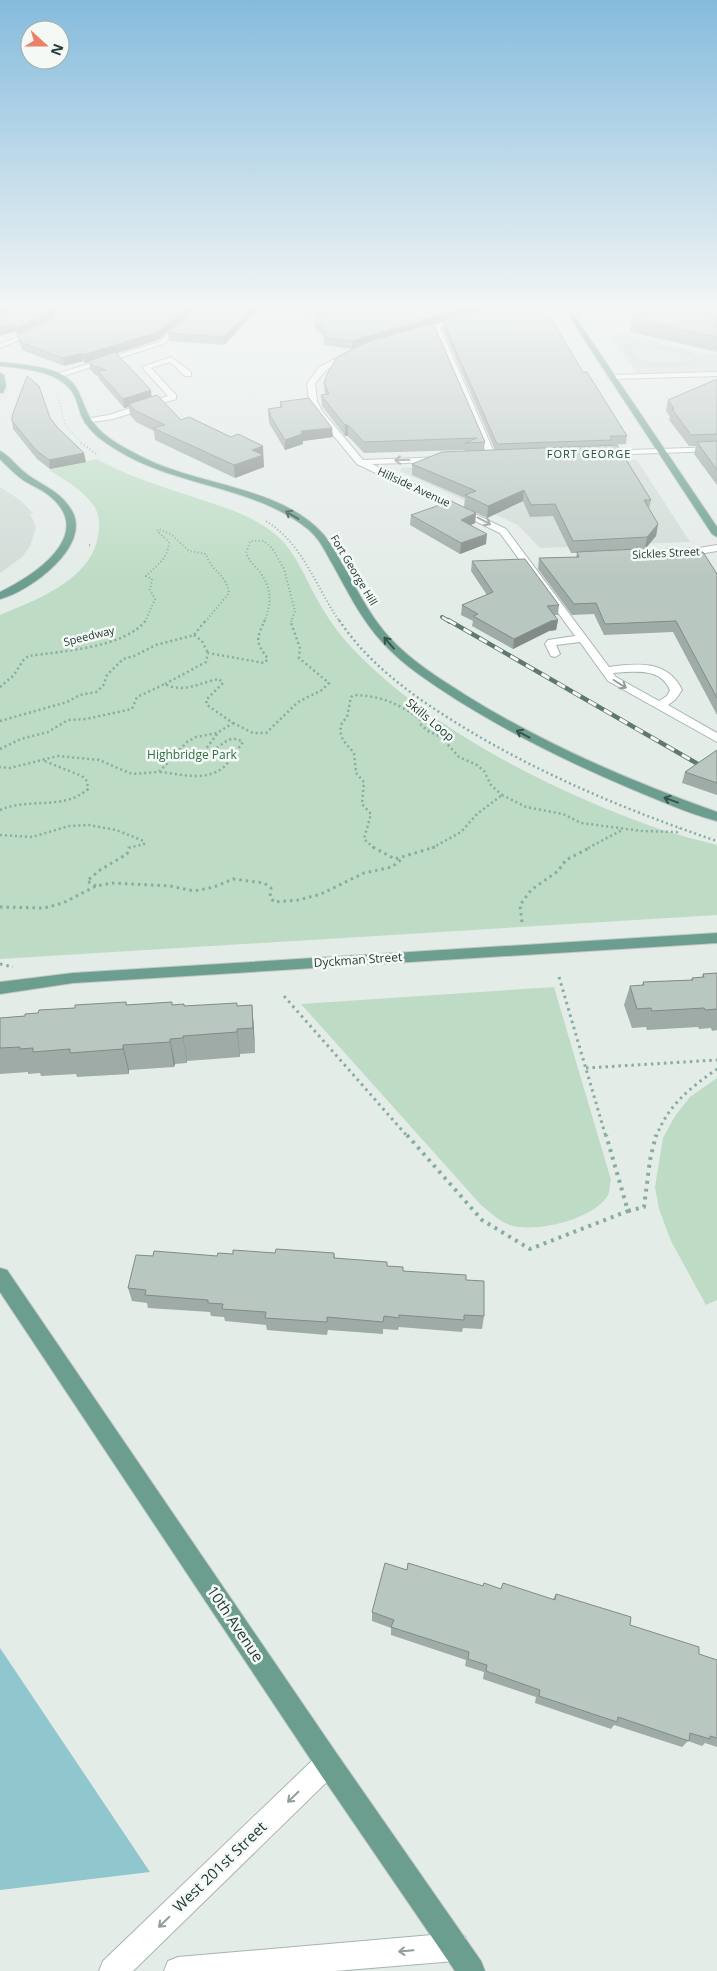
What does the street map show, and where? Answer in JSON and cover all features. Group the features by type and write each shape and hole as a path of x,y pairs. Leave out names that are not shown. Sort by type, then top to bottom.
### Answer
{"main road":[{"name":"Fort George Hill","path":"78,396 82,411 88,421 107,439 142,461 260,500 288,512 313,529 326,546 365,615 396,650 436,681 493,719 551,750 605,775 717,817"},
{"path":"625,396 717,534"},
{"path":"0,453 20,473 58,498 65,508 71,530 63,550 51,564 19,587 0,596"},
{"name":"Dyckman Street","path":"0,988 73,978 717,938"},
{"name":"10th Avenue","path":"0,1276 328,1763 471,1971"}],"street":[{"path":"88,421 110,418 172,396"},
{"name":"Hillside Avenue","path":"312,396 318,412 360,462 503,531 530,559 582,639 619,684 717,738"},
{"path":"467,396 492,457"},
{"path":"589,453 717,449"},
{"path":"360,462 455,458"},
{"name":"Sickles Street","path":"611,556 699,552 717,548"},
{"path":"555,654 550,644 552,642 582,639"},
{"path":"606,670 645,668 662,673 670,680 676,690 671,698 659,706"},
{"name":"West 201st Street","path":"113,1971 328,1763"},
{"path":"178,1971 455,1947"}],"path":[{"name":"Speedway","path":"0,687 14,675 24,659 30,656 54,654 117,640 136,630 145,622 155,599 150,590 152,579 146,576 163,562 169,549 169,542 157,531 159,528 172,535 189,551 206,554 209,565 222,573 228,583 229,593 194,636"},
{"path":"165,684 179,688 192,687 203,682 219,679 223,684 211,693 206,700 207,705 233,723 250,732 260,734 266,733 299,701 312,697 329,683 325,676 313,671 299,658 300,648 291,623 295,611 284,569 272,548 264,541 250,541 246,553 253,567 263,575 268,589 271,604 269,613 257,637 258,644 268,659 264,663 208,653"},
{"path":"0,721 67,702 80,695 96,692 103,686 107,675 123,659 134,656 156,645 181,637 194,636 202,641 208,653 206,662 165,684 140,694 136,697 132,709 86,720 68,720 48,732 21,739 0,750"},
{"name":"Skills Loop","path":"403,858 390,858 376,850 364,839 364,832 369,825 371,814 362,804 364,782 356,773 354,753 343,740 340,732 342,723 347,717 351,697 354,695 376,696 408,710 420,719 424,728 446,742 459,757 477,765 484,771 491,785 502,795"},
{"path":"159,772 186,742 196,737 217,733 233,723"},
{"path":"0,767 10,768 58,756 99,760 132,774 159,772 201,776 213,774 220,770 243,742 239,738 231,739 224,742 222,747 206,753 205,750 217,733"},
{"path":"0,810 28,801 69,802 82,796 88,789 87,781 82,776 42,759"},
{"path":"0,907 44,908 62,903 96,886 112,883 170,886 194,891 214,887 233,879 264,883 271,888 270,897 274,902 286,902 310,897 326,892 364,873 391,868 403,858 457,835 477,815 502,795 526,807 563,814 582,823 669,833 677,832 679,828"},
{"path":"0,835 15,838 40,836 69,826 88,824 115,828 121,833 144,841 144,844 128,847 127,854 102,871 93,873 88,881 96,886"},
{"path":"522,922 520,905 531,890 558,872 566,860 622,829"},
{"path":"560,977 628,1211"},
{"path":"284,996 482,1220 530,1249 628,1211 644,1207 654,1139 666,1115 690,1090 717,1069"},
{"path":"586,1068 717,1060"}],"shaded area":[{"path":"637,460 690,542 540,548 518,525 400,471 402,468"},
{"path":"0,487 20,500 33,513 30,514 36,527 30,546 22,557 0,573"}],"green space":[{"name":"Highbridge Park","path":"97,459 160,486 236,512 254,520 271,531 292,553 337,631 352,648 383,678 418,706 455,731 536,777 577,796 659,829 717,845 717,915 0,959 0,615 45,595 60,586 85,565 93,551 98,536 99,528 96,509 90,500 79,490 49,470"},
{"path":"554,987 611,1180 608,1195 591,1211 565,1222 537,1227 509,1225 481,1205 301,1004"},
{"path":"717,1078 717,1300 706,1305 671,1241 659,1209 655,1187 663,1138 675,1116 690,1097"}],"water":[{"path":"0,1648 150,1872 0,1890"}],"building":[{"path":"20,396 42,396 50,418 84,453 49,460 36,450 12,421"},
{"path":"120,396 132,396 123,399"},
{"path":"158,396 181,420 189,417 231,437 238,434 263,446 252,450 263,455 234,465 153,428 165,425 134,410 129,404"},
{"path":"322,396 465,396 485,442 465,443 477,438 364,442 348,425 345,425"},
{"path":"476,396 602,396 627,436 610,436 612,440 497,444"},
{"path":"677,396 717,396 717,434 691,435 672,409 674,409 668,400"},
{"path":"309,398 332,428 301,431 302,434 285,440 269,414 271,414 268,409 282,407 280,402"},
{"path":"717,441 717,470 697,442"},
{"path":"617,445 651,500 644,500 658,524 647,537 573,541 555,504 531,505 524,490 488,506 465,495 476,491 412,464 442,452"},
{"path":"451,501 476,513 461,520 487,534 461,543 411,515"},
{"path":"638,549 634,554 703,552 717,574 717,698 676,621 605,624 596,603 574,604 539,558 579,557 577,552"},
{"path":"525,559 559,605 547,606 558,620 551,621 514,639 473,616 478,614 462,605 493,592 472,561"},
{"path":"717,750 717,783 685,772"},
{"path":"717,973 717,1009 652,1011 651,1008 637,1009 630,986 644,985 643,982 693,980 692,978 704,977 703,974"},
{"path":"126,1002 126,1005 172,1002 172,1005 184,1004 184,1006 237,1003 237,1006 252,1005 253,1028 237,1029 237,1032 183,1036 183,1038 170,1039 170,1042 123,1045 123,1049 70,1053 70,1049 33,1052 33,1048 0,1048 0,1018 25,1016 25,1014 38,1013 39,1010 75,1008 75,1005"},
{"path":"276,1249 334,1253 334,1258 387,1262 387,1266 403,1267 403,1271 466,1275 466,1280 484,1281 484,1316 464,1315 464,1320 399,1315 399,1318 384,1316 383,1322 327,1317 327,1322 265,1318 266,1312 222,1309 223,1304 208,1303 208,1300 145,1295 146,1290 128,1288 136,1255 153,1256 154,1251 217,1256 218,1253 233,1254 233,1250 275,1253"},
{"path":"385,1563 407,1570 408,1563 483,1586 484,1583 501,1589 503,1583 555,1600 556,1594 631,1617 630,1625 699,1647 699,1654 717,1660 717,1738 710,1736 710,1739 690,1733 689,1741 618,1717 617,1722 539,1696 540,1690 486,1671 487,1665 468,1659 469,1652 391,1627 394,1620 372,1612"}],"railway":[{"path":"442,617 450,622"},
{"path":"448,620 717,775"}],"district":[{"name":"FORT GEORGE","path":"589,454"}]}
